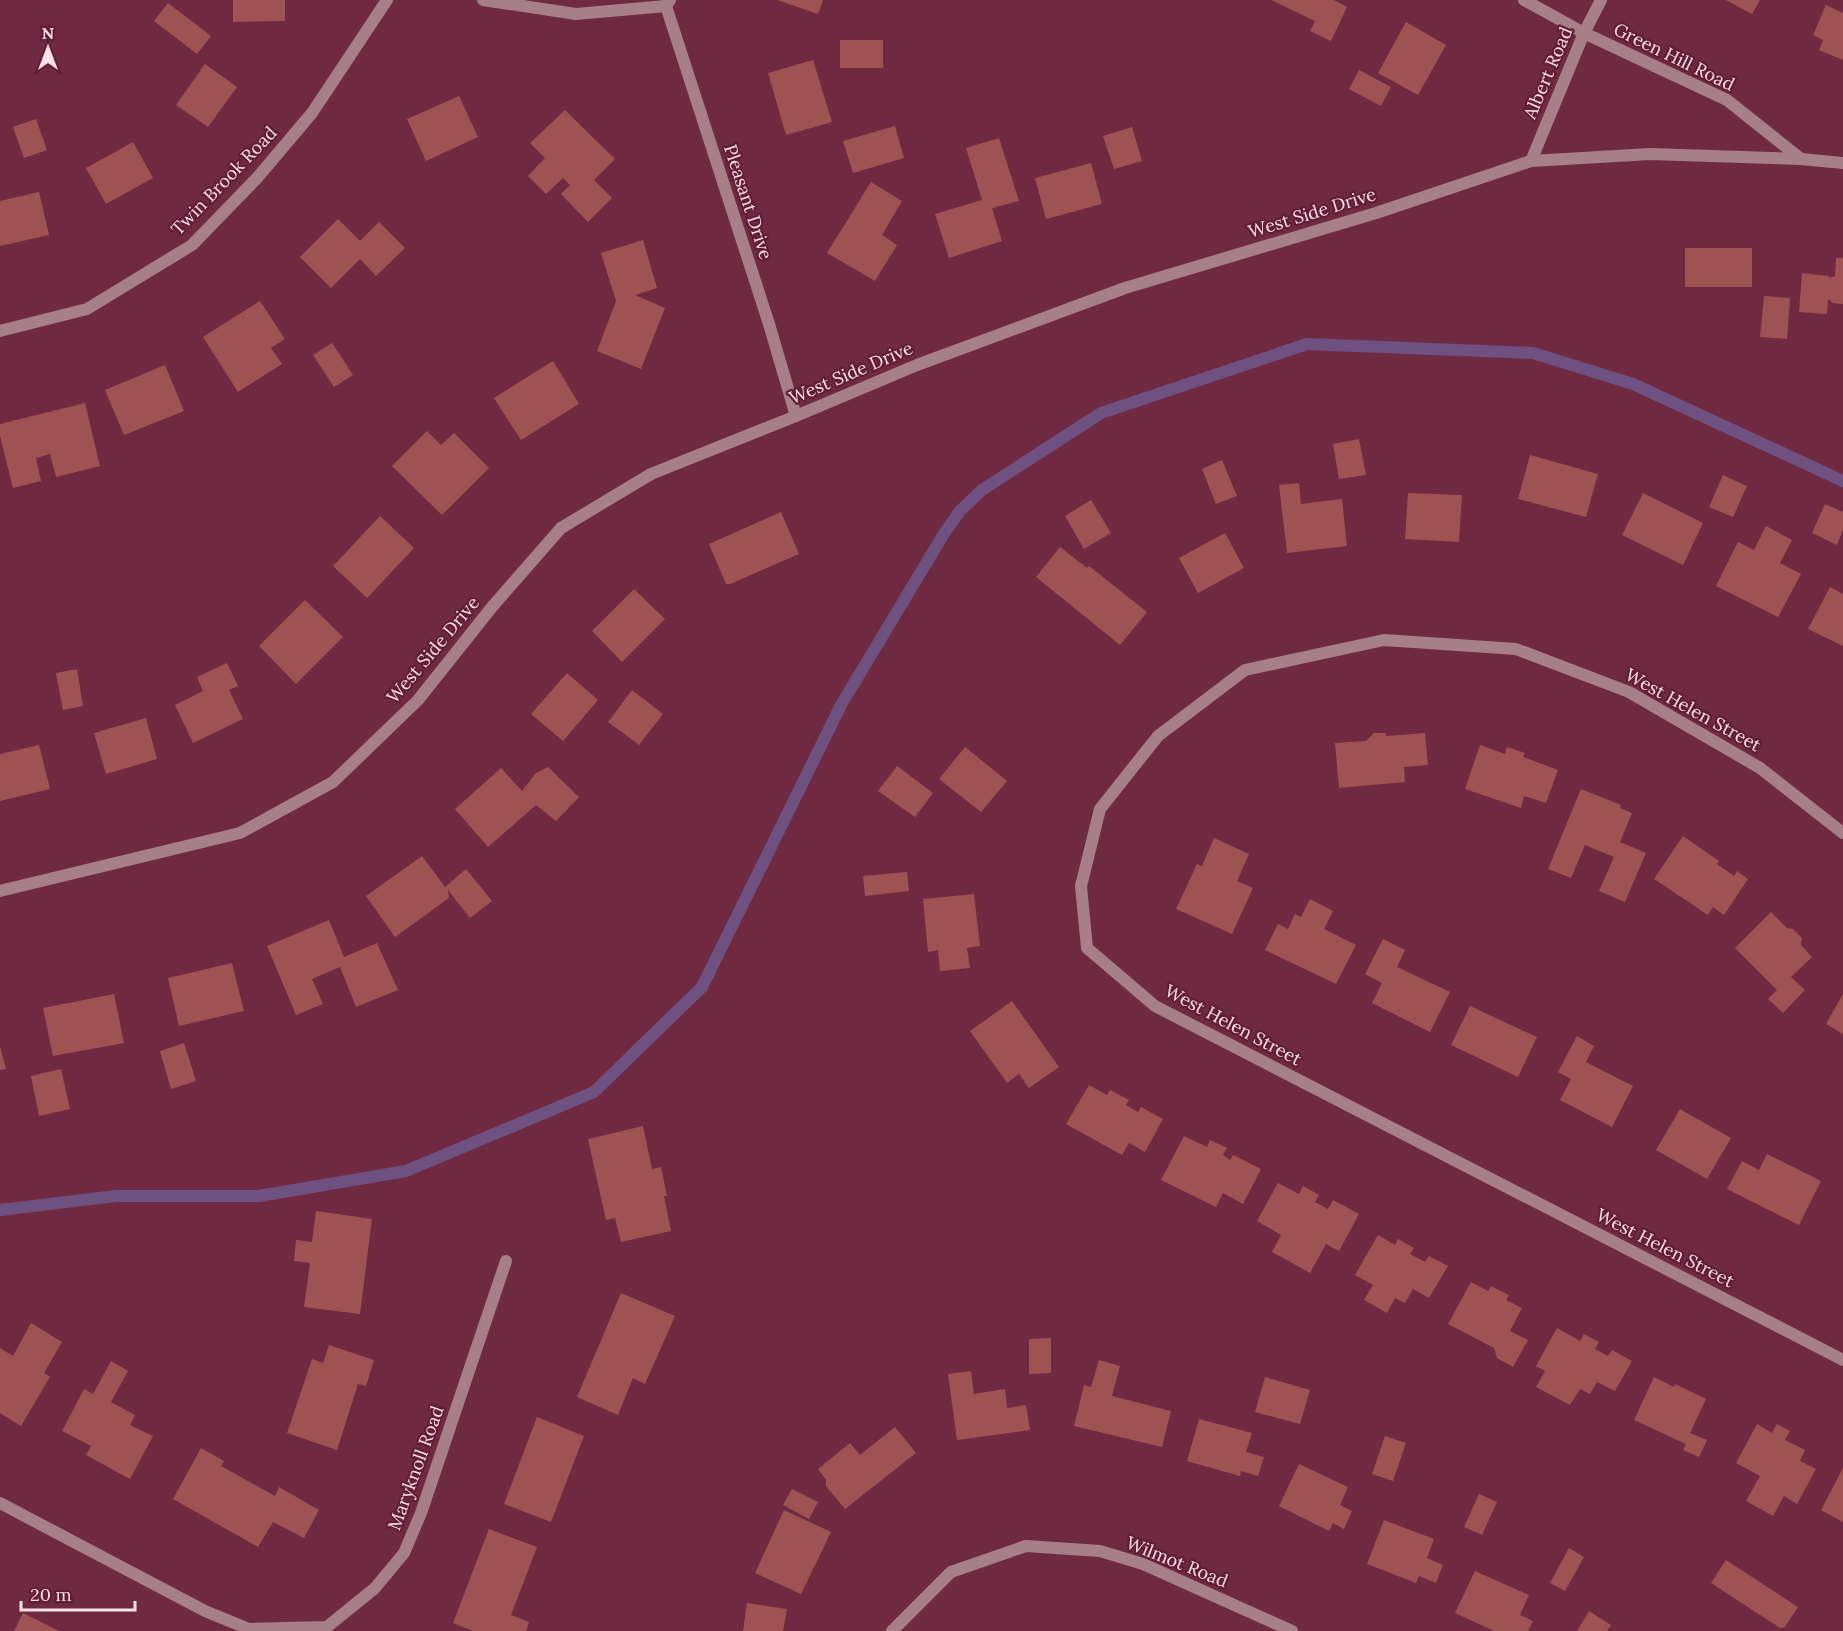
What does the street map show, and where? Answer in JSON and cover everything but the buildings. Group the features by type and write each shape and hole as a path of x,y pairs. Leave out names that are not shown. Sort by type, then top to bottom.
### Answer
{"street":[{"name":"Twin Brook Road","path":"0,331 87,309 192,244 257,178 312,113 387,0"},
{"path":"483,0 576,14 668,3"},
{"name":"Green Hill Road","path":"1524,0 1584,33 1727,100 1801,159"},
{"name":"Albert Road","path":"1531,161 1584,33 1602,0"},
{"name":"Pleasant Drive","path":"668,3 796,416"},
{"name":"West Side Drive","path":"0,891 240,833 333,782 418,700 492,607 561,528 651,474 917,365 1125,288 1376,213 1531,161 1650,154 1801,159 1843,163"},
{"name":"West Helen Street","path":"1843,833 1760,768 1629,692 1516,649 1384,640 1245,670 1158,736 1100,809 1081,886 1087,948 1155,1006 1843,1360"},
{"name":"Maryknoll Road","path":"0,1503 205,1611 249,1629 327,1627 375,1588 404,1553 421,1513 506,1261"},
{"name":"Wilmot Road","path":"892,1631 951,1572 1026,1546 1100,1551 1143,1564 1285,1630"}],"waterway":[{"path":"0,1210 116,1196 259,1196 406,1171 594,1092 702,987 841,705 945,532 960,511 982,490 1101,413 1307,344 1533,353 1633,384 1843,481"}]}
